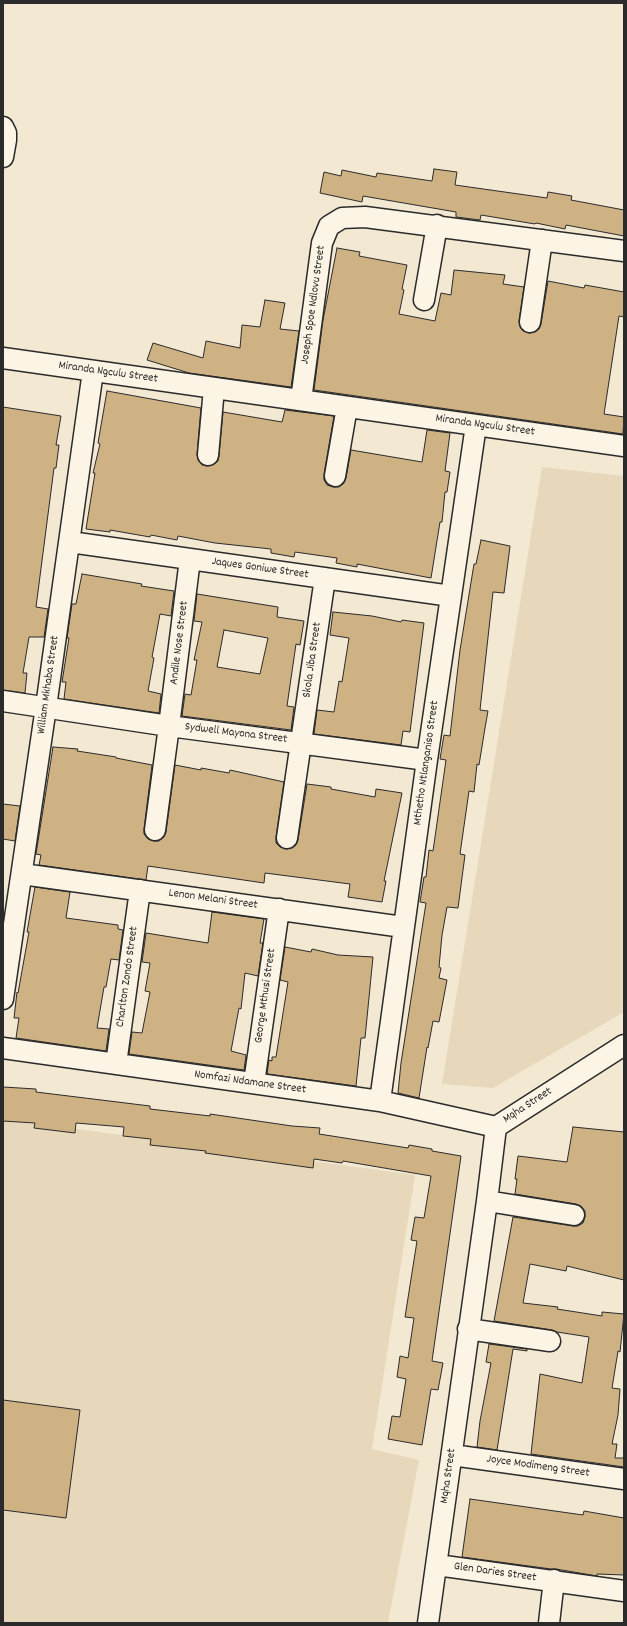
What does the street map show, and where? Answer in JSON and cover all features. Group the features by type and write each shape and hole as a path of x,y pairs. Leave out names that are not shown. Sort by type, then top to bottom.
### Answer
{"street":[{"path":"3,127 6,133 6,140 3,158"},
{"name":"Joseph Spoe Ndlovu Street","path":"301,400 322,243 330,226 342,218 355,217 437,225 624,251"},
{"path":"424,300 437,225"},
{"path":"530,322 542,240"},
{"name":"Miranda Ngculu Street","path":"3,358 624,446"},
{"name":"William Mkhaba Street","path":"3,999 70,542 93,371"},
{"path":"208,455 214,388"},
{"path":"335,476 347,407"},
{"name":"Mthetho Ntlanganiso Street","path":"380,1101 403,927 476,425"},
{"name":"Jaques Goniwe Street","path":"70,542 451,596"},
{"name":"Andile Nose Street","path":"169,726 190,559"},
{"name":"Skola Jiba Street","path":"302,743 325,578"},
{"name":"Sydwell Mayona Street","path":"3,701 169,726 427,760"},
{"name":"Sydwell Mayona Street","path":"155,830 169,726"},
{"name":"Sydwell Mayona Street","path":"287,838 302,743"},
{"name":"Lenon Melani Street","path":"22,874 403,927"},
{"name":"Charlton Zondo Street","path":"116,1064 140,890"},
{"name":"George Mthusi Street","path":"254,1083 279,909"},
{"name":"Mqha Street","path":"428,1623 496,1127 624,1045"},
{"name":"Nomfazi Ndamane Street","path":"3,1048 380,1101 496,1127"},
{"path":"487,1201 574,1215"},
{"path":"468,1330 550,1341"},
{"name":"Joyce Modimeng Street","path":"452,1455 623,1473"},
{"name":"Glen Daries Street","path":"437,1565 554,1580 624,1591"},
{"name":"Glen Daries Street","path":"548,1623 554,1580"}],"shaded area":[{"path":"542,467 624,476 624,1012 493,1088 442,1084"},
{"path":"3,1119 415,1175 372,1449 419,1460 388,1623 3,1623"}],"building":[{"path":"434,169 457,172 455,185 547,198 548,192 572,196 571,200 624,210 624,236 566,225 565,229 481,215 480,220 456,217 456,212 363,196 362,202 320,193 324,172 341,176 342,170 376,177 377,173 432,181"},
{"path":"337,248 360,252 359,256 407,265 399,314 435,321 441,293 451,295 454,270 505,275 503,284 524,287 519,321 520,327 523,331 529,333 535,332 539,329 541,324 548,281 584,288 585,285 624,292 624,317 619,316 604,414 624,417 623,434 314,390 323,320"},
{"path":"265,300 285,303 280,329 299,331 291,387 189,373 147,360 153,343 203,358 206,341 240,348 242,325 260,327"},
{"path":"107,391 201,408 197,454 198,460 202,465 207,466 213,465 218,461 223,412 282,422 285,410 334,416 324,474 324,480 327,485 333,487 339,487 344,483 351,450 422,462 427,430 450,433 445,471 450,472 447,492 445,492 442,522 440,522 431,578 357,564 357,567 336,563 337,558 295,552 294,557 271,553 271,549 215,543 178,536 177,540 110,530 110,532 86,529 95,473 93,473 100,444 98,443"},
{"path":"3,407 61,416 56,445 59,445 56,468 54,468 36,607 48,609 44,637 29,637 23,673 27,673 25,693 3,690"},
{"path":"481,540 510,546 504,593 493,592 480,710 488,711 479,765 477,764 474,792 469,791 460,854 465,855 458,908 447,907 442,935 439,967 441,968 439,978 447,980 439,1022 433,1021 428,1048 427,1047 419,1098 398,1093 401,1063 426,903 420,902 424,877 426,877 429,850 433,851 446,760 440,759 444,735 450,736 460,650 474,564 476,564"},
{"path":"82,574 174,591 171,616 160,614 152,657 154,658 148,691 161,694 159,713 64,699 66,682 62,682 69,638 67,638 72,604 76,604"},
{"path":"197,594 278,607 277,617 304,621 300,645 296,644 287,706 294,707 291,730 182,716 185,694 191,695 197,660 194,660 202,622 194,621","holes":["224,630 268,638 260,674 217,667"]},
{"path":"333,612 372,616 401,622 402,620 424,623 410,732 403,731 401,745 314,734 317,710 334,712 339,681 342,682 349,638 330,635"},
{"path":"53,747 78,749 77,751 116,757 152,765 144,834 148,839 154,841 159,841 164,837 166,832 175,765 229,773 230,770 284,782 276,843 280,847 286,849 292,848 296,845 298,840 307,784 331,787 331,789 375,797 376,789 402,793 384,881 386,881 382,902 348,897 350,884 265,873 264,883 148,866 146,880 39,865 41,855 36,854"},
{"path":"3,804 20,806 15,841 3,839"},
{"path":"35,887 70,892 66,918 118,925 118,929 123,930 119,960 111,959 106,987 104,987 97,1028 109,1029 106,1051 16,1038 19,1018 14,1018 17,992 18,993 29,932 27,932"},
{"path":"212,912 264,919 260,943 263,943 258,976 245,973 241,1009 239,1008 231,1051 246,1055 244,1070 129,1054 132,1032 142,1033 150,992 145,991 150,963 142,962 146,933 208,943"},
{"path":"285,947 311,952 312,949 338,955 373,957 365,1038 361,1038 356,1086 267,1074 269,1060 272,1061 272,1057 276,1057 288,982 280,980"},
{"path":"3,1087 36,1089 36,1092 150,1106 150,1109 210,1116 210,1114 292,1126 320,1128 319,1134 408,1148 409,1145 461,1156 432,1361 443,1363 438,1390 431,1389 422,1445 388,1439 392,1416 400,1417 406,1379 397,1377 400,1356 408,1358 414,1318 405,1317 417,1241 411,1240 415,1217 424,1218 431,1176 343,1161 342,1163 314,1159 313,1168 205,1153 206,1151 150,1145 151,1139 123,1136 124,1127 76,1123 75,1133 34,1128 35,1123 3,1121"},
{"path":"573,1127 624,1132 624,1280 567,1266 566,1271 530,1264 523,1303 558,1307 557,1309 602,1316 602,1312 624,1314 620,1352 618,1351 612,1388 620,1389 618,1415 612,1444 617,1444 615,1458 624,1458 624,1467 531,1454 540,1374 582,1383 589,1337 494,1321 513,1217 573,1226 578,1226 583,1223 585,1211 581,1206 515,1194 518,1156 567,1162"},
{"path":"489,1344 527,1349 527,1351 513,1349 497,1450 477,1447 480,1421 491,1363 486,1362"},
{"path":"3,1400 80,1410 66,1518 3,1510"},
{"path":"470,1499 583,1515 584,1511 624,1518 624,1575 597,1574 597,1576 556,1569 462,1557"}]}
